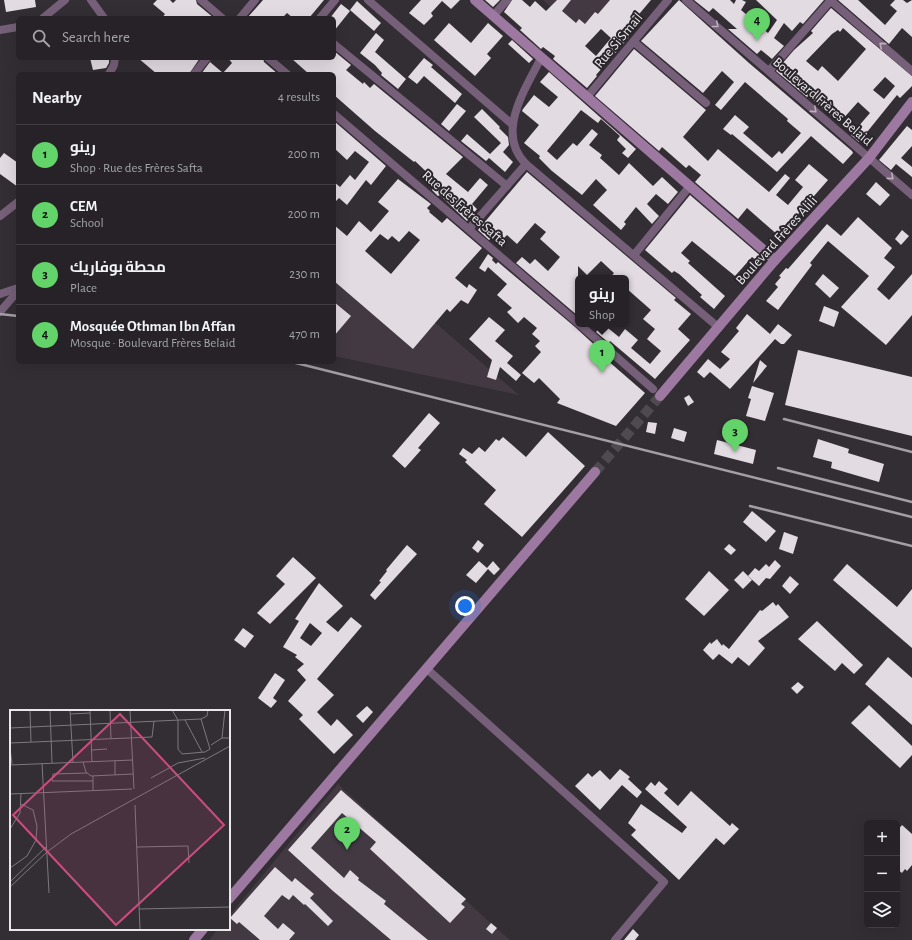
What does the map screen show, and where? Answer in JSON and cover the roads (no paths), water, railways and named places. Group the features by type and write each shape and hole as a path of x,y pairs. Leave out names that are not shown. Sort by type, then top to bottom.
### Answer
{"main road":[{"path":"475,0 775,260"},
{"name":"Boulevard Frères Alili","path":"656,392 718,327 775,260 869,158 912,102"},
{"path":"230,898 427,670 595,472"},
{"path":"194,940 202,930"}],"street":[{"path":"45,16 64,0"},
{"path":"92,0 103,16"},
{"path":"201,0 220,16"},
{"path":"242,16 255,0"},
{"path":"322,16 335,0"},
{"path":"368,0 513,125"},
{"path":"493,16 507,0"},
{"name":"Rue Si Smaïl","path":"587,97 668,0"},
{"name":"Boulevard Frères Belaid","path":"686,0 912,195"},
{"path":"769,72 830,0 912,70"},
{"path":"0,30 16,27"},
{"path":"634,42 706,103"},
{"path":"336,46 507,186"},
{"path":"541,58 516,109 513,125 515,150 526,164 718,327"},
{"path":"110,72 115,60"},
{"path":"196,72 205,60"},
{"path":"270,60 285,72"},
{"name":"Rue des Frères Safta","path":"336,116 575,321"},
{"path":"469,229 526,164"},
{"path":"634,255 690,186"},
{"path":"0,216 16,204"},
{"path":"0,294 16,290"},
{"path":"0,312 16,292"},
{"name":"Rue des Frères Safta","path":"581,327 656,392"},
{"path":"427,670 664,882 615,940"}],"tunnel":[{"path":"595,472 660,396"}],"railway":[{"path":"0,314 16,316"},
{"path":"300,364 912,517"},
{"path":"784,419 912,452"},
{"path":"778,468 912,502"},
{"path":"750,506 912,546"}],"place":[{"name":"Mosquée Othman Ibn Affan","path":"757,41"},
{"name":"رينو","path":"602,373"},
{"name":"محطة بوفاريك","path":"735,452"},
{"name":"CEM","path":"347,850"}]}
